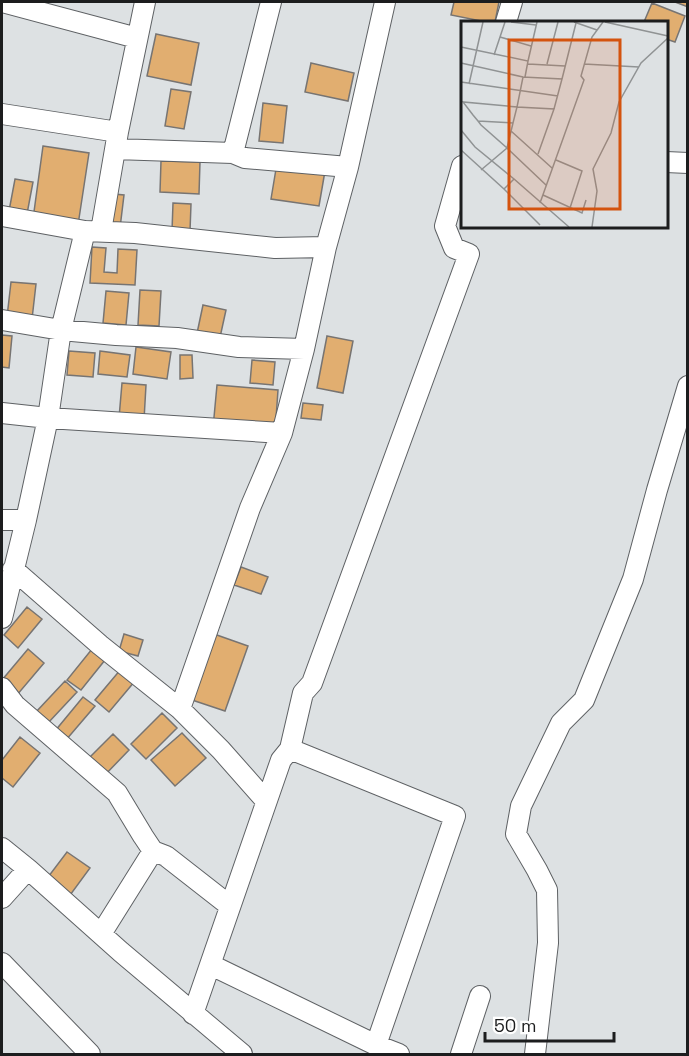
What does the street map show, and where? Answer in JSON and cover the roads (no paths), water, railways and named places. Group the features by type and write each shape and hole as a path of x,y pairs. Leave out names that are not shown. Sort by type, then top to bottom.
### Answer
{"street":[{"path":"2,2 137,38"},
{"path":"2,618 48,418 61,330 93,231 116,141 145,2"},
{"path":"233,153 271,2"},
{"path":"180,710 250,508 282,433 304,349 326,246 348,166 385,2"},
{"path":"506,21 512,2"},
{"path":"2,114 116,141 233,153 245,158 348,166"},
{"path":"668,162 687,163"},
{"path":"193,1014 281,760 290,749 303,693 312,683 469,254 454,248 445,226 461,170"},
{"path":"2,216 93,231 135,233 275,248 326,246"},
{"path":"2,320 61,330 177,339 239,347 304,349"},
{"path":"535,1054 548,943 547,890 516,834 521,806 561,723 584,700 629,590 687,386"},
{"path":"2,413 282,433"},
{"path":"2,520 26,520"},
{"path":"14,569 100,645 180,710 221,750 266,801"},
{"path":"2,688 15,705 117,793 153,851 166,856 230,906"},
{"path":"290,749 455,816 376,1045"},
{"path":"2,848 242,1054"},
{"path":"101,934 153,851"},
{"path":"2,898 28,869"},
{"path":"2,963 90,1054"},
{"path":"211,965 399,1054"},
{"path":"461,1054 480,996"}]}
